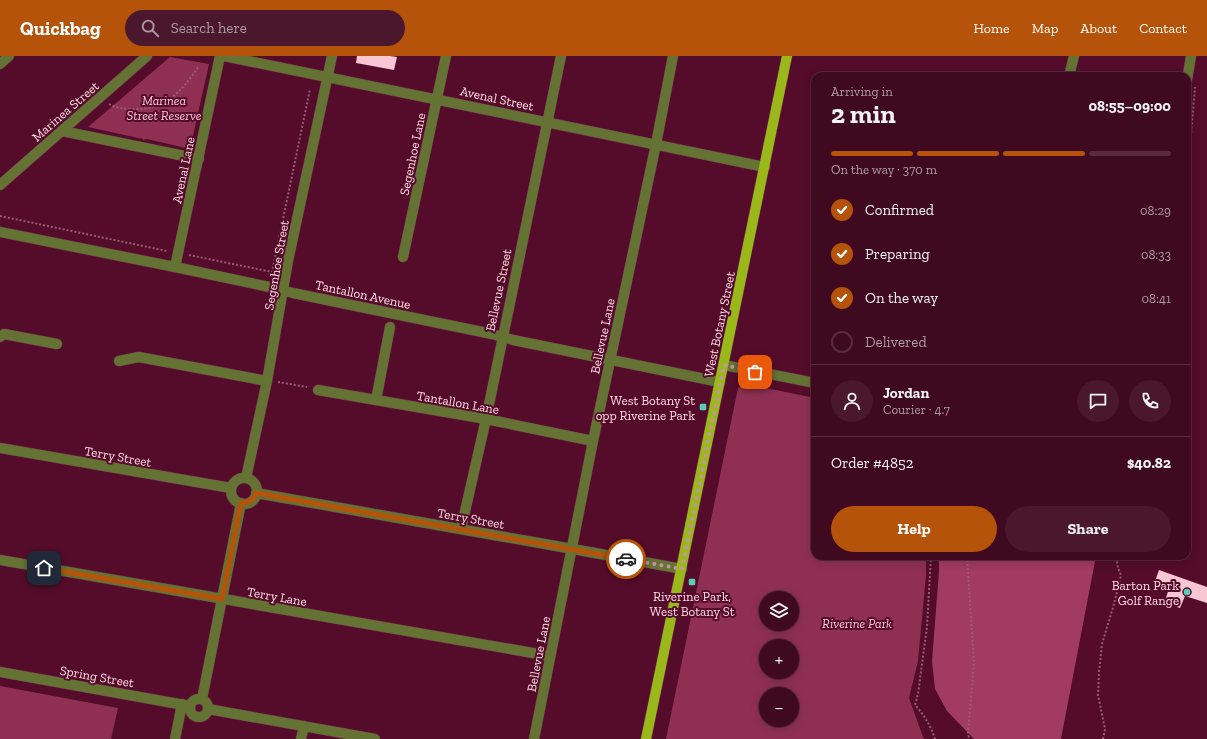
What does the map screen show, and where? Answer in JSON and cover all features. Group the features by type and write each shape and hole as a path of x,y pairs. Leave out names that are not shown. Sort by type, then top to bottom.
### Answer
{"main road":[{"name":"West Botany Street","path":"646,739 787,56"}],"street":[{"path":"0,64 9,56"},
{"name":"Marinea Street","path":"0,185 147,56"},
{"name":"Avenal Lane","path":"175,266 220,56"},
{"name":"Avenal Street","path":"224,56 765,167"},
{"name":"Segenhoe Street","path":"246,478 267,381 290,253 332,56"},
{"name":"Segenhoe Lane","path":"403,257 446,56"},
{"name":"Bellevue Street","path":"461,529 486,419 561,56"},
{"name":"Bellevue Lane","path":"534,739 573,549 593,441 656,144 673,56"},
{"path":"1070,72 1074,56"},
{"path":"1191,56 1191,82"},
{"path":"62,131 199,159"},
{"name":"Tantallon Avenue","path":"0,232 175,266 284,291 720,382"},
{"path":"376,400 390,327"},
{"path":"0,337 4,334 57,344"},
{"path":"119,361 139,357 267,381"},
{"path":"724,365 811,383"},
{"name":"Tantallon Lane","path":"318,390 486,419 593,441"},
{"name":"Terry Street","path":"0,448 231,488"},
{"path":"246,478 253,482 256,489 255,497 249,502 241,503 233,498 231,488 237,480 246,478"},
{"name":"Terry Street","path":"256,493 682,569"},
{"path":"202,699 241,503"},
{"name":"Terry Lane","path":"0,560 550,656"},
{"name":"Spring Street","path":"0,672 186,705"},
{"path":"176,739 186,705 194,699 202,699 208,704 208,709 205,715 199,717 193,715 186,705"},
{"path":"208,709 375,739"},
{"path":"301,739 304,726"}],"path":[{"path":"99,98 113,106 124,109 158,106 172,98 187,84 199,66"},
{"path":"1191,82 1191,135"},
{"path":"0,216 272,272 310,89"},
{"path":"291,383 301,385"},
{"path":"931,560 928,627 915,705 932,729 935,739"},
{"path":"967,560 974,663 968,732 969,739"},
{"path":"1103,739 1104,729 1098,695 1099,672 1102,644 1121,575 1117,560"}],"green space":[{"name":"Marinea Street Reserve","path":"170,57 209,64 190,149 88,127"},
{"name":"Riverine Park","path":"746,384 811,397 811,560 926,560 918,661 909,698 925,739 666,739 738,388"},
{"path":"0,686 118,708 111,739 0,739"}],"shaded area":[{"path":"939,560 1095,560 1061,739 974,739 947,711 935,689 932,661"}],"building":[{"path":"357,56 397,57 394,70 356,63"},
{"name":"Barton Park Golf Range","path":"1159,570 1207,587 1207,603 1185,596 1180,608 1164,603 1169,589 1154,584"}],"way so far":[{"path":"626,559 682,569 724,365 755,372"}],"place":[{"name":"West Botany St opp Riverine Park","path":"703,407"},
{"name":"Riverine Park, West Botany St","path":"692,582"},
{"name":"Barton Park Golf Range","path":"1187,592"}],"route":[{"path":"44,568 222,599 241,503 252,500 256,493 626,559"}]}
